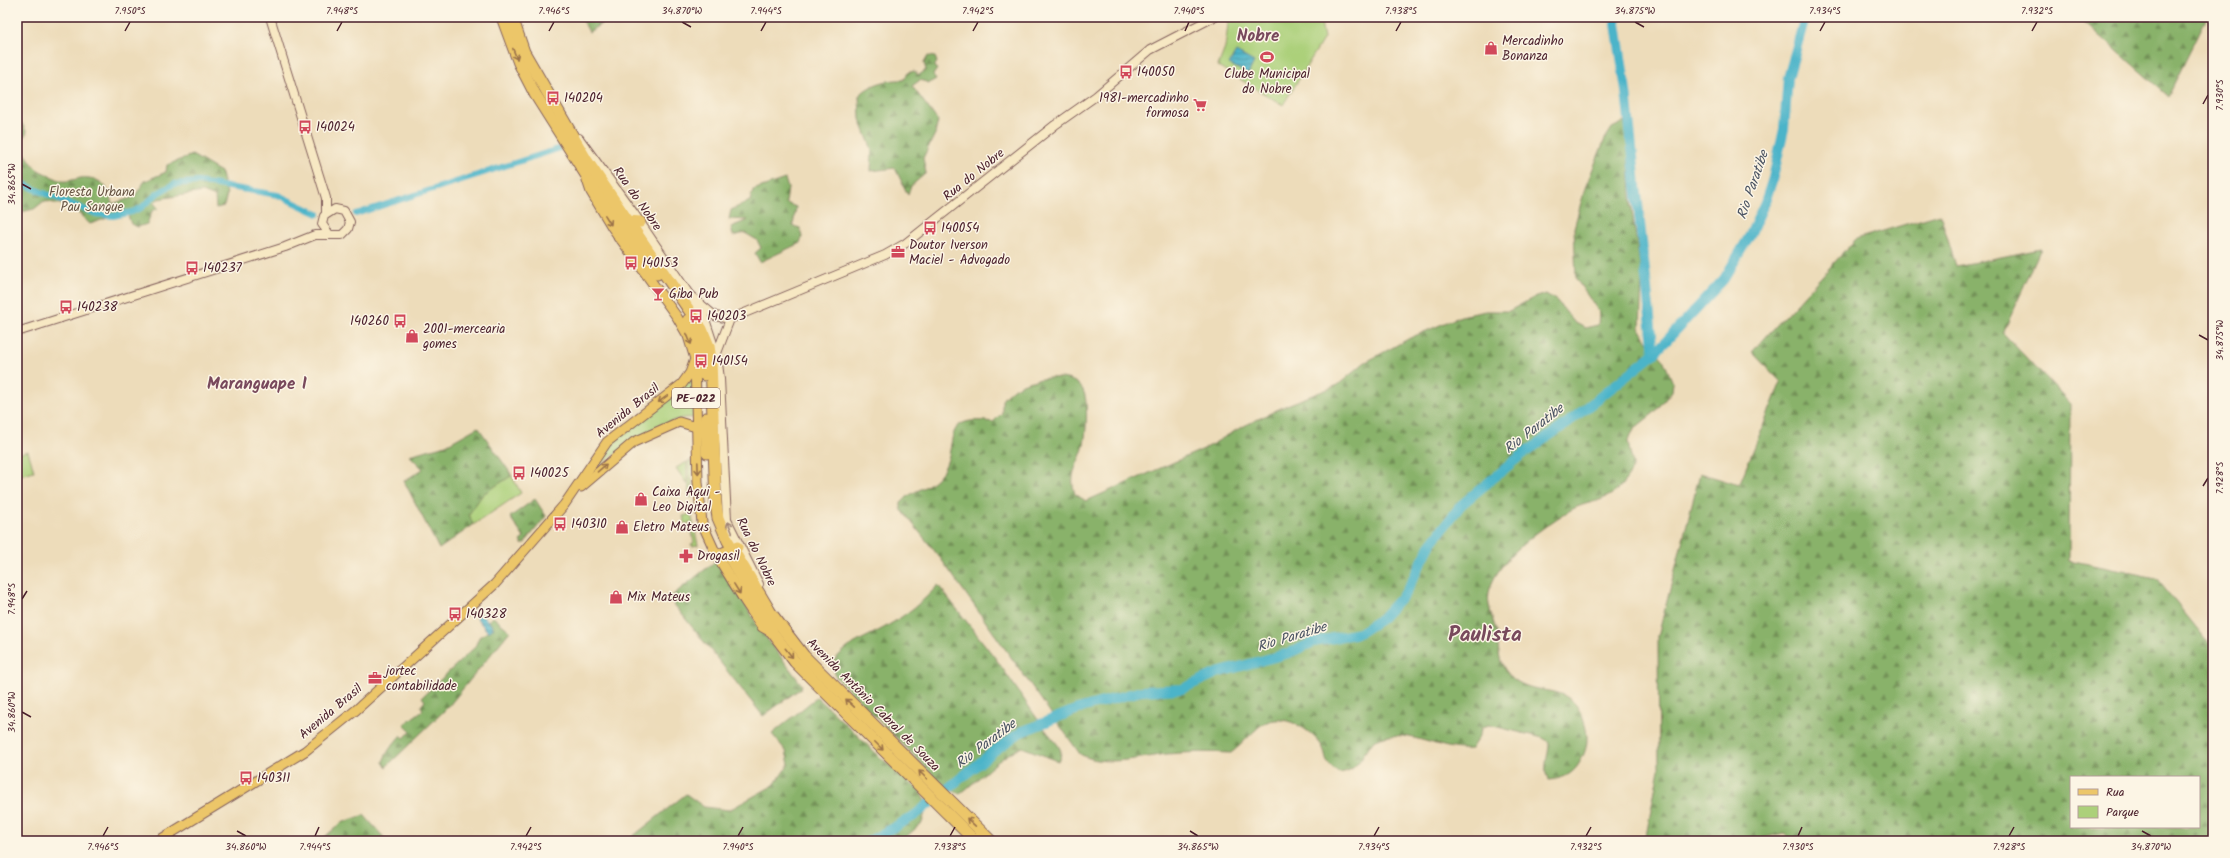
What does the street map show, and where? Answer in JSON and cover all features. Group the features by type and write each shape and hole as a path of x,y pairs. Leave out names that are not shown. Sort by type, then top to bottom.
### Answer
{"highway":[{"name":"Avenida Antônio Cabral de Souza","path":"502,17 519,63 584,173 682,297 707,341 711,360 718,435 718,518 729,551 771,613 804,656 948,807 975,841"},
{"name":"Avenida Antônio Cabral de Souza","path":"512,17 524,52 625,223 691,324 700,345 703,363 710,512 773,633 815,682 935,794"},
{"path":"619,237 625,223 640,222"},
{"path":"677,317 691,324"},
{"name":"Avenida Antônio Cabral de Souza","path":"948,807 991,841"}],"main road":[{"path":"270,17 326,198 326,213 322,224 315,235"},
{"name":"Rua do Nobre","path":"691,296 715,316 730,319 885,254 906,243 1055,125 1096,96 1150,50 1214,17"},
{"name":"Rua do Nobre","path":"563,117 640,222 691,296 707,323 717,356"},
{"name":"PE-022","path":"584,173 591,192 619,237 677,317 688,336 695,359 696,427 702,523 729,551"},
{"path":"17,332 285,247 315,235 342,235 349,226 347,214 335,209 326,198"},
{"path":"326,213 335,209"},
{"path":"322,224 329,234"},
{"name":"Rua do Nobre","path":"718,435 717,356 721,340 730,319"},
{"name":"Avenida Brasil","path":"564,505 607,442 682,384 690,373 695,359"},
{"name":"Avenida Brasil","path":"158,841 236,795 305,751 328,733 484,595 564,505 604,466 634,442 679,422 696,427"}],"green space":[{"path":"581,17 611,17 589,32"},
{"name":"Clube Municipal do Nobre","path":"1229,17 1320,17 1324,38 1283,105 1218,66 1225,48"},
{"path":"2079,17 2207,17 2168,96"},
{"path":"928,56 935,57 937,62 934,67 937,69 933,75 936,79 929,83 920,80 912,86 938,121 935,134 923,158 926,173 911,186 908,195 895,168 871,171 872,150 860,119 859,96 873,85 885,81 904,80 908,73 914,71 919,75 926,70 924,63"},
{"name":"Floresta Urbana Pau Sangue","path":"17,121 21,122 27,133 20,141 20,147 37,169 62,181 87,178 98,181 109,192 112,204 134,197 145,181 166,172 167,165 192,155 221,172 227,194 224,206 216,208 215,197 203,192 158,199 154,203 158,208 152,211 147,224 138,227 131,224 127,213 90,224 71,206 44,201 34,209 21,212 17,210"},
{"path":"1624,122 1627,131 1632,211 1642,278 1640,328 1646,340 1663,359 1673,383 1672,391 1655,412 1635,428 1628,440 1633,466 1629,475 1618,489 1611,495 1604,498 1576,507 1544,527 1530,538 1516,550 1504,564 1495,577 1489,591 1489,605 1496,631 1501,662 1506,671 1516,681 1527,686 1561,694 1571,700 1579,709 1585,725 1587,744 1580,762 1574,770 1567,776 1548,780 1546,776 1546,767 1549,742 1543,738 1489,725 1482,727 1478,738 1471,749 1448,747 1402,736 1381,738 1372,743 1353,768 1340,773 1327,762 1322,747 1314,736 1300,726 1284,720 1267,722 1260,726 1231,753 1175,753 1111,761 1089,758 1080,754 941,559 901,509 901,502 905,498 934,481 945,467 956,428 963,423 975,421 993,422 1002,413 1002,400 1012,390 1027,382 1052,378 1073,381 1079,385 1085,395 1086,433 1082,452 1073,474 1073,486 1075,494 1086,501 1206,448 1240,428 1287,405 1338,385 1364,363 1410,338 1461,316 1486,311 1509,311 1533,298 1546,294 1557,301 1574,322 1585,328 1598,325 1599,312 1576,279 1574,228 1585,188 1605,139 1612,128"},
{"path":"785,179 788,188 786,203 796,207 793,226 800,228 802,237 800,243 760,262 755,253 761,248 757,240 745,233 733,236 731,227 748,220 729,219 731,210 750,201 753,190"},
{"path":"1940,214 1956,266 2041,249 2003,333 2070,404 2069,560 2156,578 2213,648 2213,841 1794,841 1784,833 1750,841 1645,841 1659,769 1658,636 1700,473 1739,485 1781,382 1752,352 1856,239"},
{"path":"694,366 694,418 683,418 669,422 654,429 624,448 588,474 610,441 683,385"},
{"path":"478,427 511,476 483,494 469,514 473,525 439,549 404,481 423,469 409,455 446,445"},
{"path":"28,451 34,471 17,476 17,454"},
{"path":"688,461 691,461 693,497 689,497"},
{"path":"687,462 687,484 676,468"},
{"path":"509,471 521,493 473,525 460,504"},
{"path":"535,499 546,516 523,545 520,541 524,538 510,517"},
{"path":"691,514 698,545 692,546 691,544 694,543 690,523 685,524 683,516"},
{"path":"717,560 765,636 802,685 801,688 763,716 669,598"},
{"path":"938,585 996,659 1043,727 1058,745 1061,751 1060,759 1058,761 1022,747 1013,751 997,762 960,794 949,789 938,780 836,677 832,664 844,651 850,646 901,617 921,602"},
{"path":"493,617 510,631 448,707 386,767 383,762 390,748 401,735 404,738 411,731 404,724 423,710 421,706 425,701 422,697 475,647 479,637 494,628 488,621"},
{"path":"817,697 881,758 920,791 927,805 922,823 901,841 627,841 686,794 704,807 729,810 774,785 789,764 786,751 772,734"},
{"path":"364,815 387,841 320,841 341,823"}],"water":[{"path":"1236,52 1254,62 1248,74 1229,64"},
{"path":"480,612 494,628 488,632 475,616"}],"waterway":[{"name":"Rio Paratibe","path":"1615,17 1626,91 1654,354"},
{"name":"Rio Paratibe","path":"869,841 914,816 994,751 1021,732 1078,709 1141,691 1182,689 1217,673 1289,653 1314,642 1359,633 1381,619 1406,592 1431,544 1461,505 1519,457 1566,424 1654,354 1724,279 1750,235 1765,202 1773,178 1784,129 1788,78 1805,17"},
{"path":"356,214 558,149"},
{"path":"17,183 22,183 96,214 113,216 132,212 141,208 158,193 174,184 198,182 278,195 318,214"}],"place":[{"name":"Mercadinho Bonanza","path":"1491,48"},
{"name":"Clube Municipal do Nobre","path":"1267,57"},
{"name":"140050","path":"1126,72"},
{"name":"140204","path":"553,98"},
{"name":"1981-mercadinho formosa","path":"1200,105"},
{"name":"140024","path":"305,127"},
{"name":"140054","path":"930,228"},
{"name":"Doutor Iverson Maciel - Advogado","path":"898,252"},
{"name":"140153","path":"631,263"},
{"name":"140237","path":"192,268"},
{"name":"Giba Pub","path":"658,294"},
{"name":"140238","path":"66,307"},
{"name":"140203","path":"696,316"},
{"name":"140260","path":"400,321"},
{"name":"2001-mercearia gomes","path":"412,336"},
{"name":"140154","path":"701,361"},
{"name":"140025","path":"519,473"},
{"name":"Caixa Aqui - Leo Digital","path":"641,499"},
{"name":"140310","path":"560,524"},
{"name":"Eletro Mateus","path":"622,527"},
{"name":"Drogasil","path":"686,556"},
{"name":"Mix Mateus","path":"616,597"},
{"name":"140328","path":"455,614"},
{"name":"jortec contabilidade","path":"375,678"},
{"name":"140311","path":"246,778"}],"district":[{"name":"Nobre","path":"1258,36"},
{"name":"Maranguape I","path":"257,384"},
{"name":"Paulista","path":"1485,635"}]}
